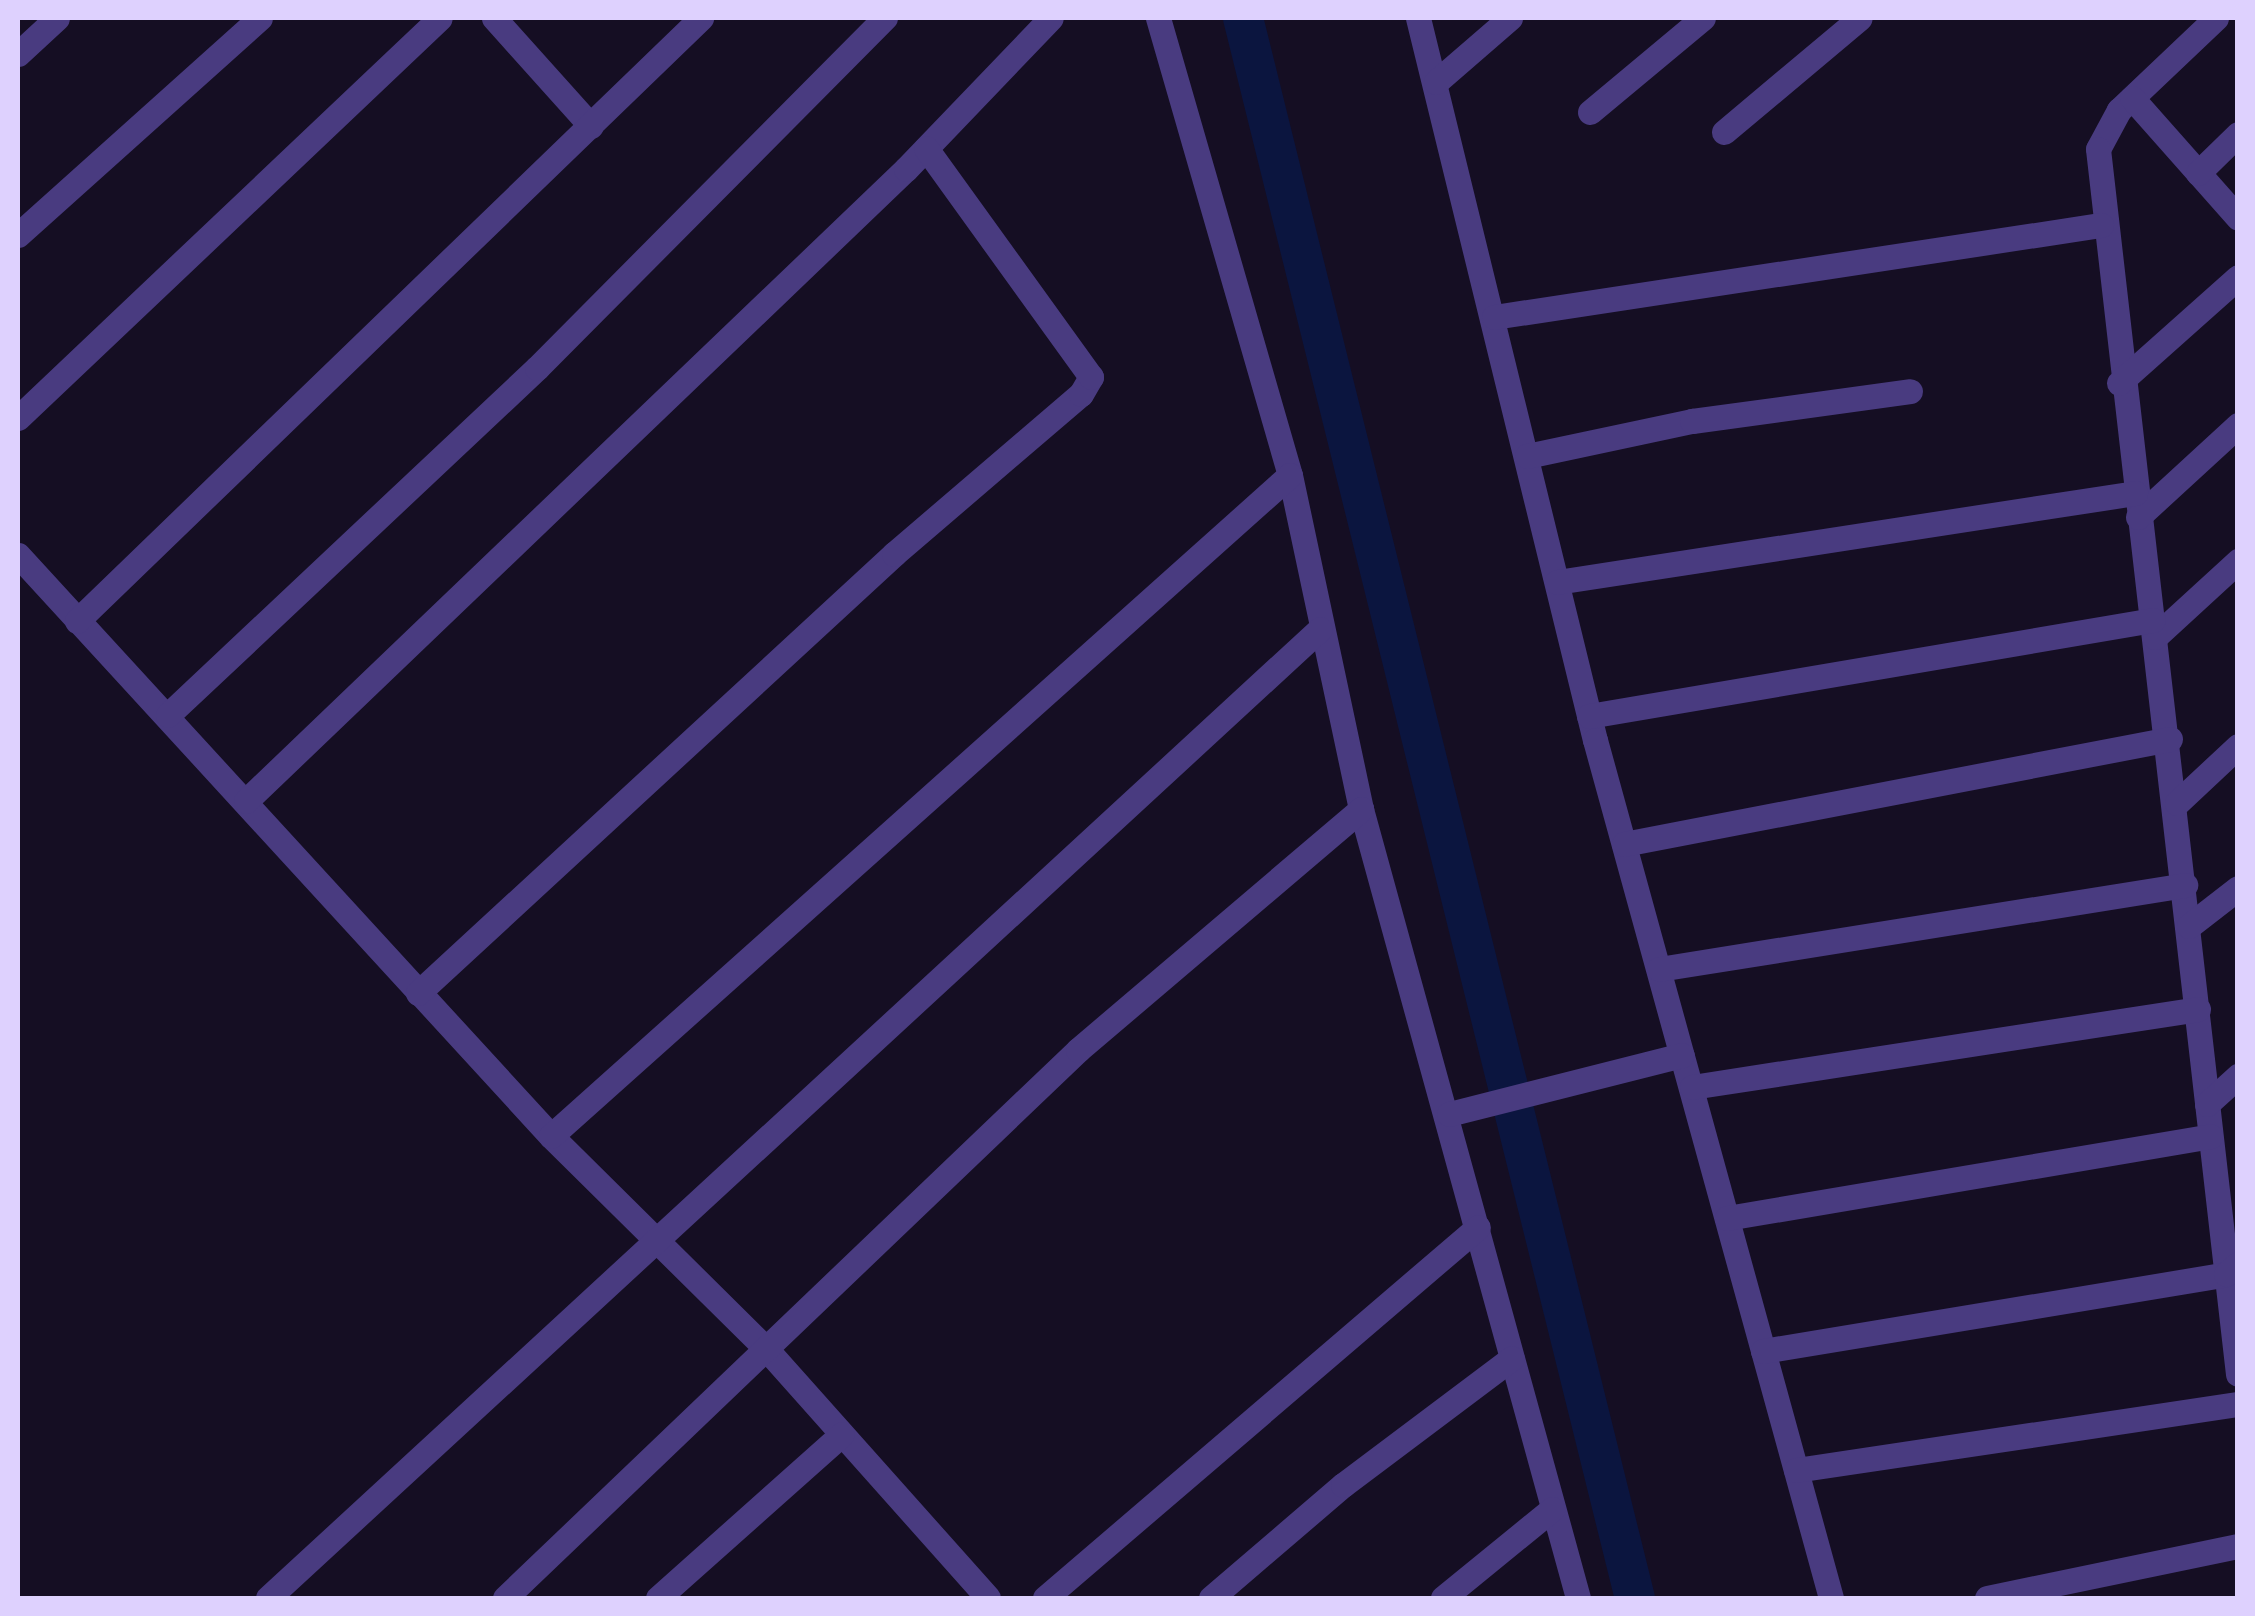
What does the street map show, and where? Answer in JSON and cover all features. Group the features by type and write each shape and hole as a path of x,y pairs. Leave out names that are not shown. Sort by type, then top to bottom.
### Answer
{"street":[{"path":"18,54 57,18"},
{"path":"18,234 260,18"},
{"path":"18,418 440,18"},
{"path":"494,18 591,126"},
{"path":"77,621 701,18"},
{"path":"168,715 536,368 885,18"},
{"path":"246,801 926,148 1051,18"},
{"path":"1158,18 1290,474 1361,809 1449,1114 1578,1598"},
{"path":"1418,18 1589,716 1831,1598"},
{"path":"1436,82 1510,18"},
{"path":"1590,112 1703,18"},
{"path":"1724,132 1860,18"},
{"path":"2216,18 2103,130 2098,149 2101,225 2170,739 2210,1136 2232,1269 2238,1374"},
{"path":"2132,98 2238,218"},
{"path":"2198,172 2238,134"},
{"path":"418,993 894,554 1082,394 1091,376 926,148"},
{"path":"1494,316 2101,225"},
{"path":"2120,383 2238,278"},
{"path":"1527,456 1692,421 1910,392"},
{"path":"1557,582 2137,505 2238,425"},
{"path":"551,1136 1290,474"},
{"path":"18,555 551,1136 663,1242 769,1352 988,1598"},
{"path":"1589,716 2154,628 2238,561"},
{"path":"268,1598 663,1242 1320,628"},
{"path":"1624,844 2170,739"},
{"path":"2177,803 2238,746"},
{"path":"506,1598 769,1352 1078,1050 1361,809"},
{"path":"1659,969 2185,885"},
{"path":"2189,926 2238,888"},
{"path":"1692,1087 2198,1009"},
{"path":"1449,1114 1682,1055"},
{"path":"2207,1104 2238,1076"},
{"path":"1727,1218 2210,1136"},
{"path":"1045,1598 1478,1227"},
{"path":"1763,1351 2232,1269"},
{"path":"1210,1598 1343,1485 1512,1358"},
{"path":"1796,1470 2238,1404"},
{"path":"658,1598 842,1434"},
{"path":"1443,1598 1552,1509"},
{"path":"1987,1598 2238,1546"}],"waterway":[{"path":"1243,18 1635,1598"}]}
